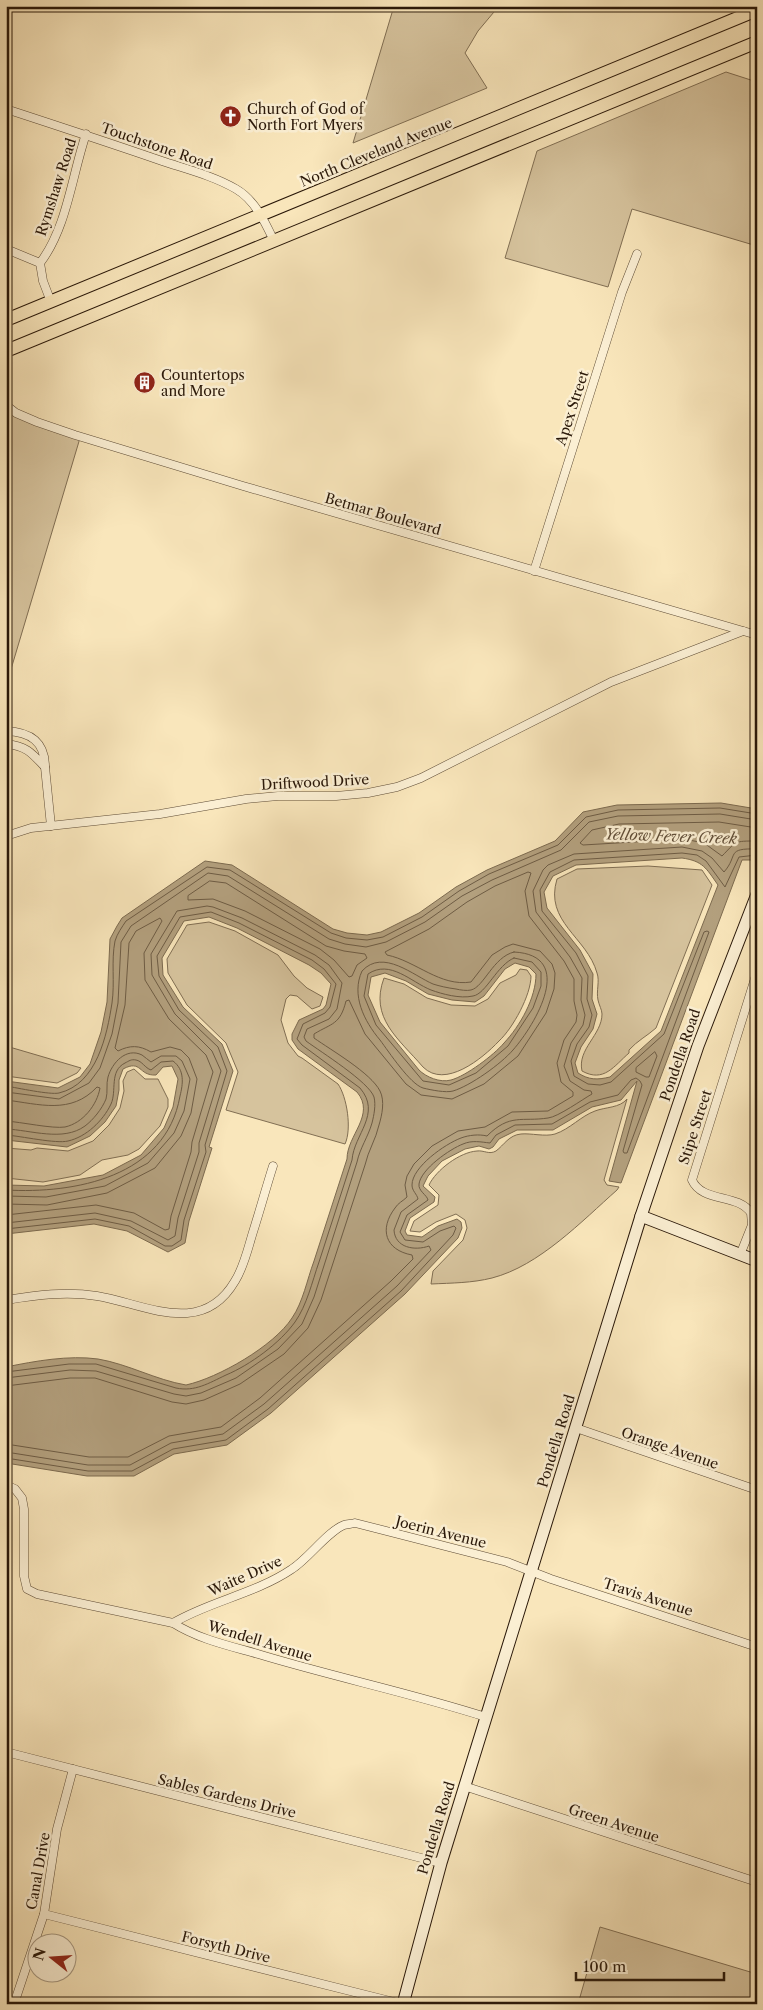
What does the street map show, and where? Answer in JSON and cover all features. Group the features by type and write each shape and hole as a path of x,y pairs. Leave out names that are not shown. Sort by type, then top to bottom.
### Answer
{"main road":[{"name":"North Cleveland Avenue","path":"6,320 757,10"},
{"path":"6,351 757,42"},
{"name":"Pondella Road","path":"402,2004 464,1786 641,1216 698,1046 756,895"},
{"path":"641,1216 757,1261"}],"street":[{"name":"Touchstone Road","path":"6,108 86,134 237,189 246,196 261,215 274,241"},
{"name":"Rymshaw Road","path":"40,263 48,252 67,201 86,134"},
{"path":"6,249 40,263 43,281 51,302"},
{"name":"Apex Street","path":"534,570 622,292 637,254"},
{"name":"Betmar Boulevard","path":"6,405 16,413 75,435 757,635"},
{"name":"Driftwood Drive","path":"6,836 31,828 160,814 246,799 278,796 344,795 396,787 421,778 611,682 743,631"},
{"path":"6,731 26,734 36,740 43,749 51,826"},
{"path":"6,744 29,750 45,767"},
{"name":"Stipe Street","path":"740,1255 752,1225 751,1213 743,1205 698,1190 692,1180 757,972"},
{"path":"6,1300 50,1294 82,1294 173,1314 197,1312 209,1307 228,1291 240,1271 273,1166"},
{"name":"Orange Avenue","path":"576,1428 757,1490"},
{"name":"Wendell Avenue","path":"6,1485 15,1489 22,1498 24,1509 24,1576 27,1590 37,1594 173,1622 184,1630 232,1647 430,1700 486,1718"},
{"name":"Joerin Avenue","path":"344,1525 355,1523 409,1536 507,1562 531,1571"},
{"name":"Waite Drive","path":"173,1622 191,1612 235,1597 285,1573 300,1563 333,1532 344,1525"},
{"name":"Travis Avenue","path":"531,1571 757,1646"},
{"name":"Sables Gardens Drive","path":"6,1752 441,1863"},
{"name":"Canal Drive","path":"14,2004 44,1914 57,1829 72,1769"},
{"name":"Green Avenue","path":"464,1786 757,1882"},
{"name":"Forsyth Drive","path":"44,1914 402,2004"}],"shaded area":[{"path":"394,6 499,6 478,31 465,53 487,88 353,143"},
{"path":"726,72 757,82 757,246 632,209 608,287 505,258 537,151"},
{"path":"6,402 27,418 80,438 6,686"},
{"path":"648,866 702,870 712,885 656,1028 632,1047 629,1053 613,1068 603,1074 590,1074 582,1071 581,1063 586,1049 601,1022 602,1012 598,1002 598,976 592,960 568,929 556,907 557,879 577,869"},
{"path":"209,922 235,931 278,955 294,976 307,988 323,997 320,1006 312,1009 297,996 290,995 286,999 281,1020 288,1043 298,1056 338,1084 348,1113 348,1130 345,1144 226,1110 238,1072 226,1043 187,1005 168,973 167,959 187,925"},
{"path":"520,969 527,970 531,976 530,984 525,1001 510,1028 483,1056 463,1069 452,1073 442,1075 432,1073 423,1067 396,1037 383,1016 380,1005 380,992 384,978 404,984 427,998 451,1005 475,1006 488,999 500,983 516,975"},
{"path":"6,1046 81,1068 77,1073 57,1083 6,1076"},
{"path":"134,1069 145,1079 158,1079 168,1099 168,1107 160,1126 139,1149 128,1155 102,1160 80,1175 43,1182 6,1178 6,1148 68,1151 93,1141 109,1125 120,1108 124,1091 123,1081 127,1072"},
{"path":"627,1099 604,1180 607,1185 619,1187 617,1190 559,1241 526,1264 484,1280 431,1284 433,1271 463,1240 467,1228 465,1220 456,1214 436,1222 420,1232 410,1231 414,1221 438,1205 439,1195 429,1185 443,1168 456,1158 470,1152 491,1153 496,1151 510,1138 517,1135 555,1134 590,1113 616,1106"},
{"path":"600,1927 757,1974 757,2004 578,2004"}],"water":[{"name":"Yellow Fever Creek","path":"721,803 757,809 757,860 742,860 621,1183 609,1181 637,1081 621,1100 592,1107 553,1130 517,1130 499,1139 489,1149 479,1146 465,1149 442,1161 428,1176 423,1186 435,1197 434,1202 410,1218 405,1231 407,1235 422,1237 438,1226 457,1219 461,1222 462,1228 458,1238 405,1294 271,1413 227,1445 174,1454 134,1476 87,1476 6,1463 6,1367 64,1358 98,1359 186,1385 214,1376 229,1368 259,1350 284,1329 296,1312 302,1298 347,1159 348,1150 362,1117 362,1100 357,1092 298,1049 292,1040 292,1034 299,1020 323,1009 326,1005 331,984 321,973 309,965 237,928 209,917 184,921 162,958 163,975 183,1007 222,1044 233,1071 209,1147 212,1148 189,1221 185,1243 168,1252 127,1231 94,1224 6,1234 6,1185 44,1186 103,1175 141,1155 164,1128 173,1107 178,1079 172,1066 163,1067 156,1075 150,1075 137,1067 129,1066 123,1069 119,1080 116,1106 105,1122 90,1136 67,1147 6,1140 6,1081 58,1088 80,1077 90,1064 101,1032 107,1002 110,939 122,918 205,861 232,865 333,929 347,933 367,935 381,932 419,913 456,887 487,870 555,841 583,812 617,805","holes":["682,858 699,863 718,885 661,1031 610,1077 601,1079 586,1077 578,1073 575,1063 581,1047 593,1029 597,1014 592,999 593,974 580,950 547,908 544,892 553,876 576,865","515,963 529,967 536,974 533,993 521,1020 510,1036 494,1053 472,1070 447,1081 433,1079 419,1070 380,1022 368,995 371,977 385,973 406,981 428,994 452,1000 475,1002 484,996 505,969"]}],"place":[{"name":"Church of God of North Fort Myers","path":"231,117"},
{"name":"Countertops and More","path":"145,383"}]}
